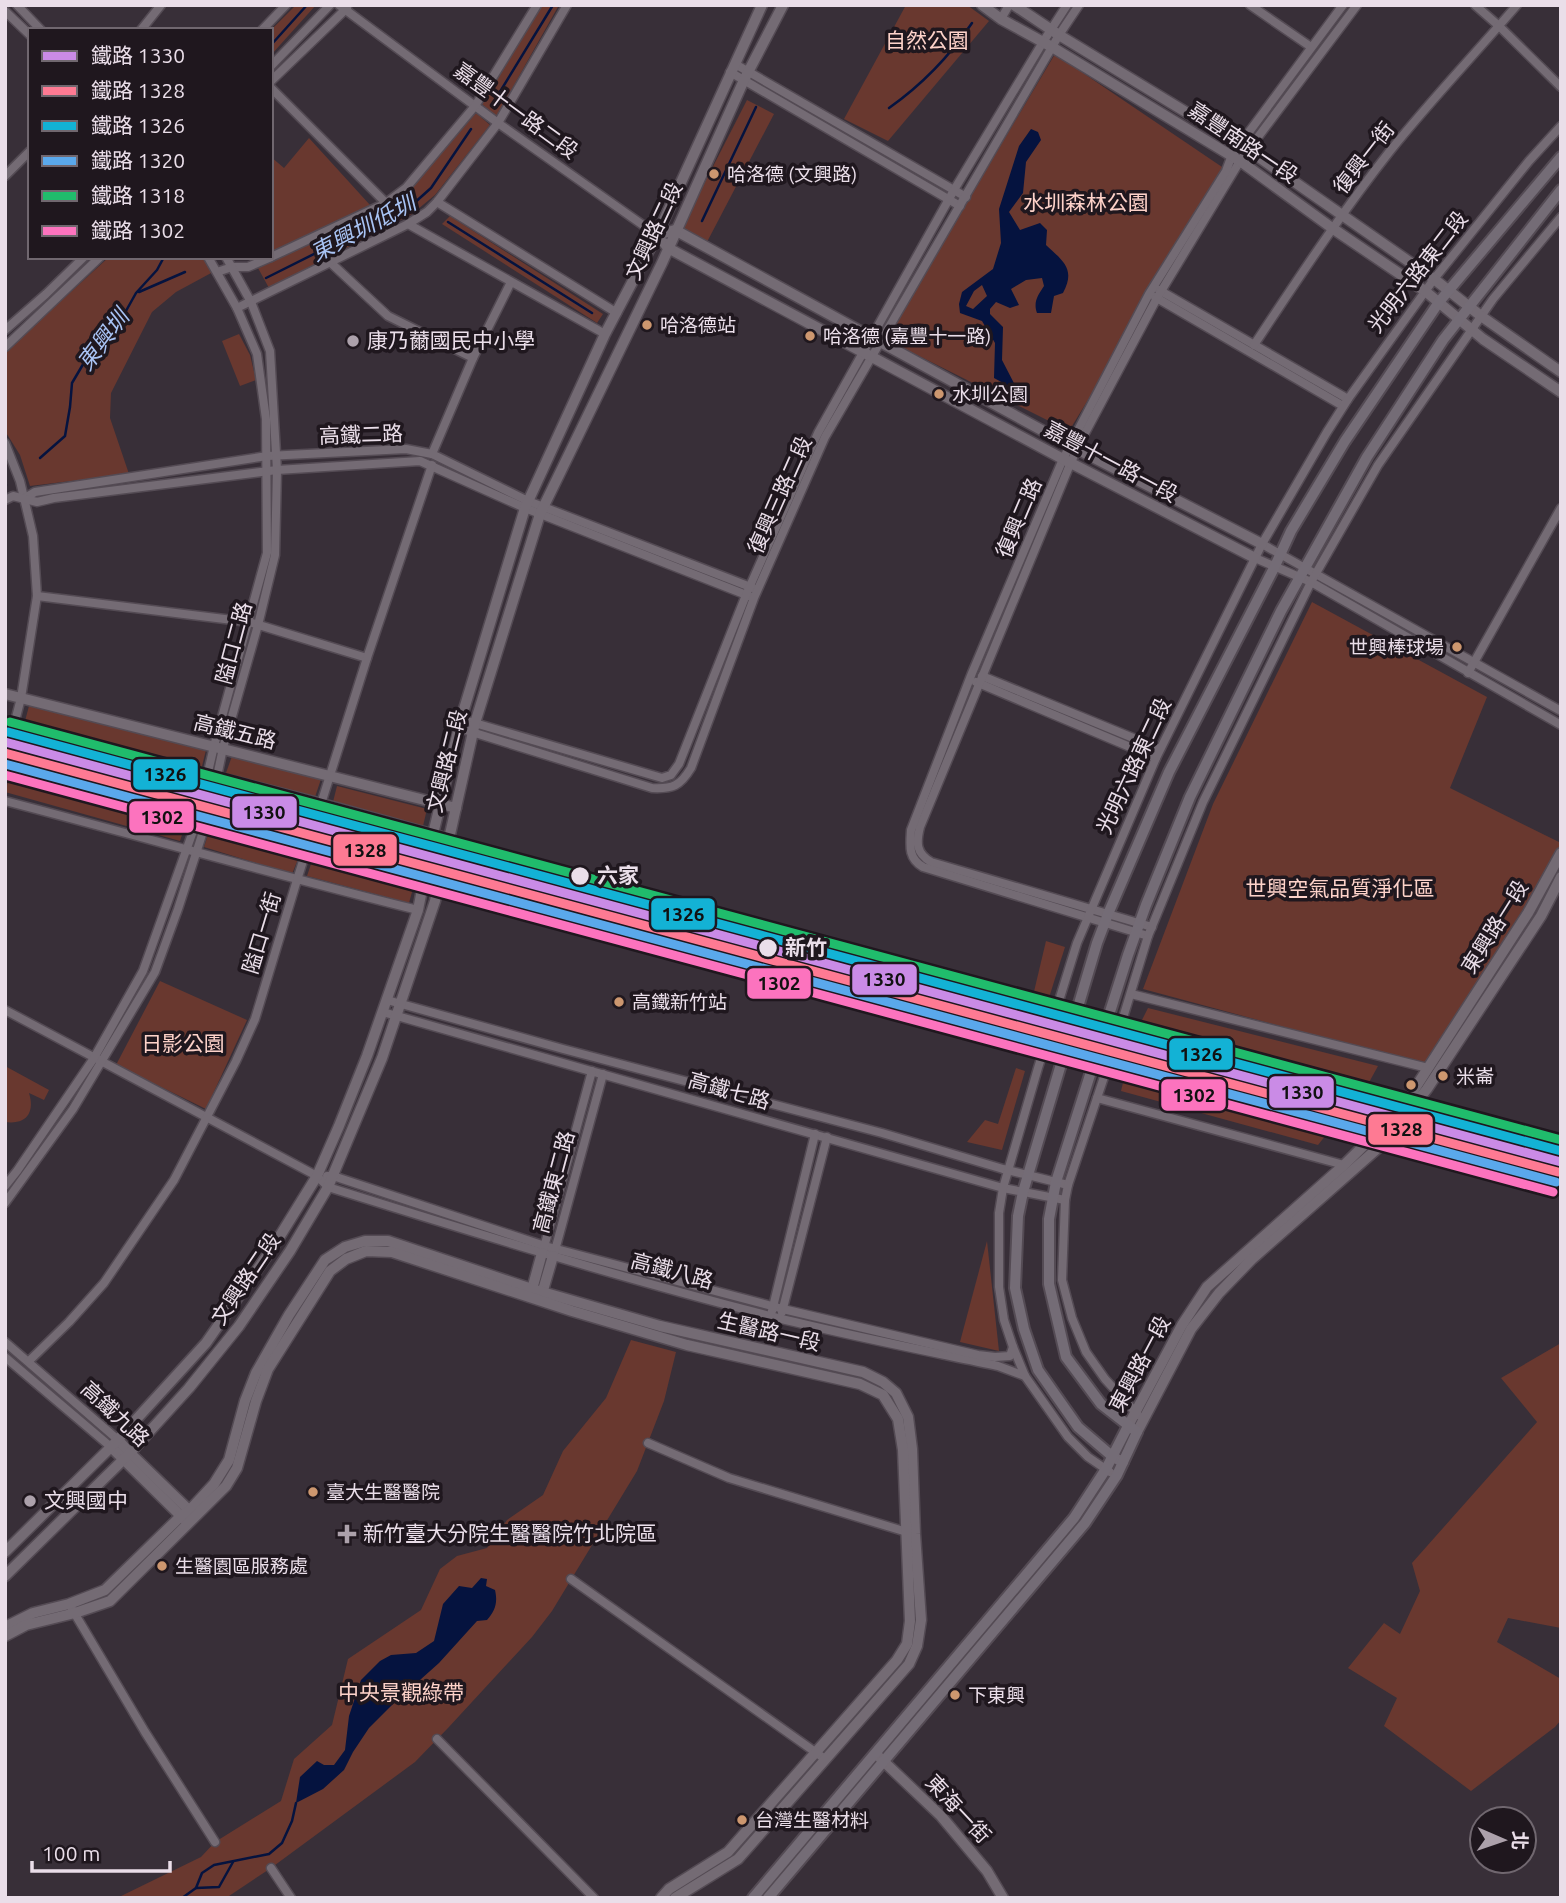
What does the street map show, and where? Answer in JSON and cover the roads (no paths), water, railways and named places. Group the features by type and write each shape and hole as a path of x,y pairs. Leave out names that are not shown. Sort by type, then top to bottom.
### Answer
{"main road":[{"name":"光明六路東二段","path":"1123,1462 1113,1457 1078,1427 1038,1370 1024,1329 1015,1288 1018,1216 1023,1192 1106,919 1169,772 1291,531 1345,441 1439,302 1561,157"},
{"path":"1133,1429 1101,1404 1066,1357 1049,1284 1049,1219 1056,1182 1138,928 1190,797 1302,572 1367,457 1458,319 1561,190"},
{"name":"東興路一段","path":"753,1898 1074,1518 1133,1429"},
{"name":"東興路一段","path":"768,1898 1085,1523 1123,1462 1133,1429"}],"street":[{"path":"17,5 39,28"},
{"path":"143,28 161,5"},
{"path":"264,28 286,5"},
{"path":"273,64 330,5"},
{"path":"273,256 386,203 406,188 475,106 537,5"},
{"path":"236,308 331,263 427,212 498,123 567,5"},
{"name":"文興路二段","path":"5,1552 114,1443 206,1343 275,1244 317,1175 383,1012 418,910 460,723 527,504 605,334 657,235 762,5"},
{"name":"文興路二段","path":"5,1577 126,1456 189,1388 239,1326 290,1251 328,1187 382,1058 435,901 474,728 542,510 668,248 746,76 783,5"},
{"name":"嘉豐南路一段","path":"982,5 1001,19 1236,158 1332,228 1425,290 1483,339 1561,392"},
{"path":"1001,19 1009,5"},
{"name":"嘉豐南路一段","path":"1014,5 1245,148 1434,279 1561,372"},
{"path":"1055,32 1067,5"},
{"path":"1055,32 1079,5"},
{"path":"1250,5 1311,47"},
{"name":"復興二路","path":"1245,148 1311,47 1343,5"},
{"name":"復興二路","path":"1152,927 1138,928 1106,919 1087,918 929,869 913,858 910,850 911,830 971,676 1073,447 1155,293 1226,172 1357,5"},
{"path":"1475,5 1561,87"},
{"name":"復興一街","path":"1254,345 1332,228 1389,152 1428,104 1517,5"},
{"path":"273,79 344,7"},
{"name":"嘉豐十一路二段","path":"344,7 498,123 657,235"},
{"path":"5,11 28,33"},
{"name":"復興三路二段","path":"460,723 652,788 667,789 679,784 691,768 752,592 818,433 867,354 954,190 1055,32"},
{"name":"復興三路二段","path":"875,338 966,197 1047,44"},
{"path":"733,68 960,206"},
{"path":"746,76 966,197"},
{"path":"273,90 386,203"},
{"name":"光明六路東二段","path":"1116,1475 1083,1452 1068,1437 1026,1376 1004,1320 999,1287 999,1213 1003,1188 1077,943 1160,749 1262,544 1345,402 1425,290 1561,126"},
{"path":"5,176 28,153"},
{"path":"436,202 617,313"},
{"path":"1139,1415 1105,1379 1086,1352 1072,1318 1062,1280 1065,1200 1148,936 1203,802 1314,578 1378,465 1471,328 1561,217"},
{"path":"408,224 605,334"},
{"path":"657,235 676,230"},
{"name":"嘉豐十一路一段","path":"676,230 1073,447 1262,544"},
{"name":"嘉豐十一路一段","path":"657,235 668,248 1255,558"},
{"path":"5,330 82,259"},
{"path":"5,347 98,259"},
{"name":"隘口二路","path":"5,1186 97,1060 155,972 197,852 218,747 275,555 277,470 272,455 257,354 209,259"},
{"name":"隘口二路","path":"227,259 251,302 270,351 272,455 267,471 267,553 253,623"},
{"path":"217,272 232,267 248,267 266,259"},
{"path":"331,263 388,316 473,358"},
{"path":"432,454 473,358 511,282"},
{"path":"1155,293 1254,345 1345,402"},
{"path":"1155,293 1345,402"},
{"path":"5,760 9,724 21,698 37,596 33,536 20,481 6,447"},
{"name":"高鐵二路","path":"25,498 35,492 272,455 406,449 432,454 527,504"},
{"name":"高鐵二路","path":"5,500 13,496 37,502 267,471 420,461 752,592"},
{"name":"復興二路","path":"1067,461 917,839 922,857 931,862 1091,909 1106,919"},
{"name":"隘口一街","path":"29,1361 104,1283 174,1180 255,1019 367,658 432,465"},
{"path":"1468,673 1561,508"},
{"path":"1262,544 1280,554 1302,572 1561,711"},
{"path":"1255,558 1302,572"},
{"path":"1314,578 1468,673 1561,725"},
{"path":"37,596 253,623 367,658"},
{"path":"971,676 1160,749"},
{"path":"982,680 1156,758"},
{"name":"高鐵五路","path":"5,694 456,808"},
{"path":"9,724 449,839"},
{"path":"5,801 418,910"},
{"name":"隘口二路","path":"5,1203 73,1109 143,971 187,848 201,822"},
{"name":"東興路一段","path":"1133,1429 1182,1325 1207,1287 1344,1165 1410,1096 1528,913 1561,853"},
{"name":"東興路一段","path":"1139,1415 1192,1329 1219,1293 1252,1259 1387,1140 1406,1117 1541,916 1561,877"},
{"name":"復興二路","path":"1138,928 1148,936"},
{"path":"1131,994 1428,1068"},
{"name":"高鐵七路","path":"387,1000 1069,1185"},
{"name":"高鐵八路","path":"5,1010 317,1175 328,1187 544,1250 998,1366 1026,1376"},
{"name":"高鐵七路","path":"383,1012 1003,1188 1065,1200"},
{"name":"高鐵東二路","path":"536,1295 544,1250 592,1071"},
{"name":"高鐵東二路","path":"536,1295 554,1252 603,1074"},
{"path":"1097,1098 1344,1165"},
{"path":"779,1311 815,1134"},
{"path":"779,1311 827,1137"},
{"name":"高鐵八路","path":"317,1175 333,1176 544,1250"},
{"name":"生醫路一段","path":"72,1609 110,1601 189,1517 226,1486 237,1468 268,1369 330,1271 346,1259 366,1251 392,1252 536,1295 687,1345 860,1384 883,1395 898,1419 921,1620 917,1646 909,1664 728,1852 669,1889 661,1898"},
{"name":"高鐵八路","path":"554,1252 770,1316 779,1311 978,1355 1010,1356 1013,1347"},
{"name":"生醫路一段","path":"536,1295 863,1372 883,1382 896,1393 908,1417 912,1449 910,1533"},
{"name":"高鐵九路","path":"5,1342 29,1361 189,1517"},
{"path":"757,1361 761,1350"},
{"name":"高鐵九路","path":"5,1357 114,1443"},
{"path":"648,1443 729,1478 910,1533"},
{"path":"571,1579 820,1756"},
{"path":"5,1626 33,1614 72,1609"},
{"path":"5,1636 26,1625 72,1609"},
{"path":"72,1609 145,1732 215,1842"},
{"path":"437,1739 594,1898"},
{"name":"東海一街","path":"875,1754 941,1816 988,1871 1003,1898"},
{"name":"生醫路一段","path":"675,1898 738,1859 820,1756"},
{"path":"271,1868 291,1898"}],"water":[{"path":"1031,129 1038,132 1041,140 1026,162 1023,193 1009,212 1020,230 1040,223 1047,230 1046,245 1066,266 1068,278 1063,293 1054,296 1051,313 1037,313 1037,299 1044,286 1042,278 1026,280 1011,289 1019,305 1010,308 996,302 990,309 990,314 1003,327 1002,360 1018,391 994,378 995,343 982,321 960,313 959,304 962,292 993,269 1001,243 999,209 1019,146","holes":["982,285 987,296 973,309 966,306 974,291"]},
{"path":"481,1578 487,1579 486,1586 495,1590 496,1603 490,1617 477,1621 439,1663 369,1728 344,1770 323,1789 296,1803 300,1777 317,1761 324,1765 334,1765 345,1750 349,1716 361,1680 380,1661 391,1655 416,1653 434,1641 443,1604 459,1586 472,1588"}],"waterway":[{"path":"273,43 307,5"},
{"name":"東興圳低圳","path":"495,100 553,5"},
{"path":"889,108 935,69 972,23"},
{"path":"702,221 756,107"},
{"name":"東興圳低圳","path":"266,278 412,205 431,188 471,129"},
{"path":"448,222 592,313"},
{"name":"東興圳","path":"40,458 65,436 72,383 85,361 112,336 136,293 157,270 163,259"},
{"name":"東興圳低圳","path":"139,292 185,272"},
{"path":"182,1898 196,1888 202,1873 214,1865 269,1854 282,1843 292,1821 296,1803"},
{"path":"196,1888 219,1887 233,1862"}],"railway":[{"path":"5,759 190,809 317,849 375,864 436,874"}],"rail line":[{"name":"1318","path":"10,722 1561,1140"},
{"name":"1326","path":"8,732 1561,1151"},
{"name":"1330","path":"5,742 1561,1162"},
{"name":"1328","path":"5,753 1558,1172"},
{"name":"1320","path":"5,764 1556,1182"},
{"name":"1302","path":"5,775 1553,1192"}],"place":[{"name":"哈洛德 (文興路)","path":"714,174"},
{"name":"哈洛德站","path":"647,325"},
{"name":"哈洛德 (嘉豐十一路)","path":"810,336"},
{"name":"康乃薾國民中小學","path":"353,341"},
{"name":"水圳公園","path":"939,394"},
{"name":"世興棒球場","path":"1457,647"},
{"name":"六家","path":"580,876"},
{"name":"新竹","path":"768,948"},
{"name":"高鐵新竹站","path":"619,1002"},
{"name":"米崙","path":"1443,1076"},
{"name":"臺大生醫醫院","path":"313,1492"},
{"name":"文興國中","path":"30,1501"},
{"name":"新竹臺大分院生醫醫院竹北院區","path":"347,1534"},
{"name":"生醫園區服務處","path":"162,1566"},
{"name":"下東興","path":"955,1695"},
{"name":"台灣生醫材料","path":"742,1820"}],"park label":[{"name":"自然公園","path":"927,41"},
{"name":"水圳森林公園","path":"1086,203"},
{"name":"世興空氣品質淨化區","path":"1340,889"},
{"name":"日影公園","path":"183,1044"},
{"name":"中央景觀綠帶","path":"401,1693"}]}
